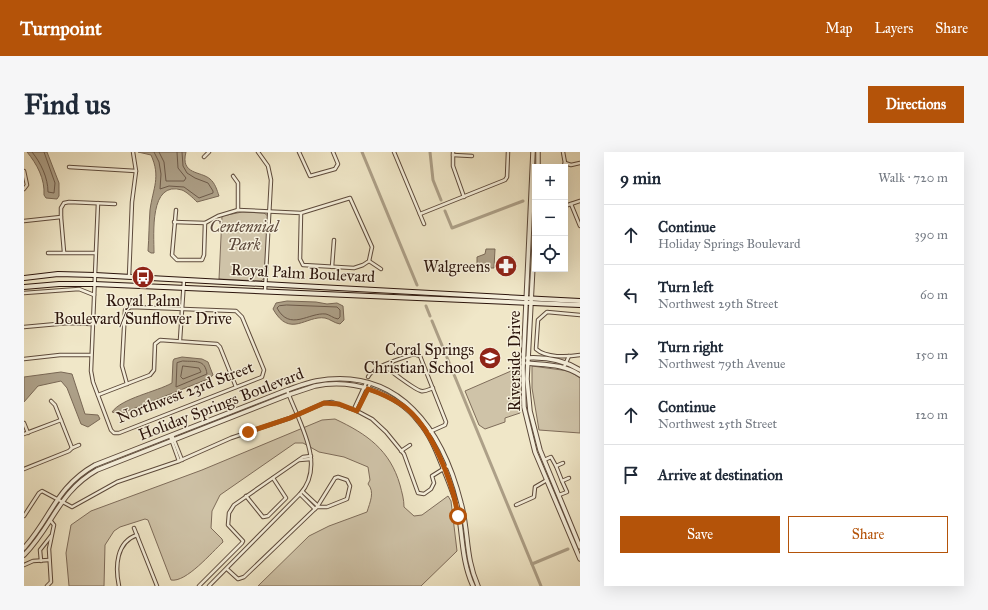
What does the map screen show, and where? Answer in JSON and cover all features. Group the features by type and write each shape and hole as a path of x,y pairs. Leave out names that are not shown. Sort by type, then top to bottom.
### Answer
{"main road":[{"name":"Royal Palm Boulevard","path":"24,278 58,274 95,275 266,283 525,300"},
{"name":"Royal Palm Boulevard","path":"24,287 59,284 94,284 264,292 580,301"},
{"name":"Royal Palm Boulevard","path":"531,300 580,305"}],"street":[{"path":"129,277 132,202 136,171 133,152"},
{"path":"204,158 208,152"},
{"path":"258,152 264,159 270,173 266,283 264,292"},
{"path":"299,152 310,176 334,169 338,164 333,152"},
{"path":"394,152 424,224"},
{"path":"420,214 505,180 507,177 508,152"},
{"name":"Riverside Drive","path":"533,152 525,300 523,360 524,407 535,452 580,559"},
{"path":"538,152 538,164"},
{"path":"563,152 565,164"},
{"path":"464,197 453,166 453,154 472,156"},
{"path":"568,164 580,163"},
{"path":"69,167 136,171"},
{"path":"24,171 28,182 25,188"},
{"path":"233,176 238,183 238,210"},
{"path":"174,222 205,223 218,216 238,210 301,213 350,198 372,247 369,261 359,267 305,266 301,264 301,213"},
{"path":"568,205 580,200"},
{"path":"64,252 61,208 64,203 115,204"},
{"path":"98,204 90,355 92,377 98,395 152,373 155,344 157,341 180,340 217,344 220,347 236,386"},
{"path":"571,204 580,226"},
{"path":"176,210 172,255 177,260 202,260 204,255 205,223"},
{"path":"24,221 61,217"},
{"name":"Riverside Drive","path":"535,236 528,358 528,394 532,424 544,460 580,547"},
{"path":"332,267 334,240"},
{"path":"48,253 96,252"},
{"path":"369,261 381,269"},
{"path":"180,340 184,280"},
{"path":"24,293 79,289 94,295"},
{"path":"127,384 122,366 125,310 127,308 182,308"},
{"name":"Northwest 23rd Street","path":"98,395 111,430 114,433 119,433 262,377 264,374 239,313 182,308"},
{"path":"580,315 547,312 538,320 536,349 541,353 568,356 580,355"},
{"path":"24,327 68,323 92,324"},
{"path":"368,377 373,370 414,354 418,354 446,422 445,425 427,432"},
{"path":"24,360 60,355 90,355"},
{"path":"564,367 568,356"},
{"path":"523,360 528,358 555,360 566,363 580,370"},
{"path":"523,360 528,363 555,364 580,375"},
{"path":"385,365 390,372 419,390 425,391 433,388"},
{"name":"Holiday Springs Boulevard","path":"24,548 57,499 71,482 88,469 287,390 315,381 346,380 368,384 406,402 423,418 432,430 448,466 462,504 467,551 478,586"},
{"name":"Holiday Springs Boulevard","path":"24,556 31,549 62,501 74,486 97,470 288,395 316,386 331,384 366,388 402,406 415,417 427,432 443,468 457,506 462,552 472,586"},
{"path":"356,410 368,384"},
{"path":"209,586 301,493 312,474 311,457 287,390"},
{"path":"51,401 55,405 72,448"},
{"path":"25,514 42,490 72,507 117,482 181,461 231,438 296,415 324,403 332,402 356,410 372,419 386,432 402,451 410,468 417,491 421,495 431,489 434,483 432,476 448,466"},
{"path":"24,434 61,420"},
{"path":"24,423 28,433"},
{"path":"171,435 181,461"},
{"path":"24,469 69,451 79,445"},
{"path":"402,451 410,446"},
{"path":"199,586 243,541 228,525 228,518 234,505 298,460 303,457 311,457"},
{"path":"544,460 551,457 556,466 567,492 559,495"},
{"path":"556,466 563,463"},
{"path":"246,496 263,517 268,516 286,498 273,478"},
{"path":"227,569 238,579 244,577 317,507 335,478 348,480 350,486 347,499 328,507 317,507 301,493"},
{"path":"562,481 569,478"},
{"path":"516,505 534,497 535,487 547,480"},
{"path":"47,586 51,582 49,560 51,535 54,525 50,520"},
{"path":"134,528 157,586"},
{"path":"41,560 40,550 51,535"},
{"path":"119,586 117,572 120,552 124,543 137,535"},
{"path":"24,565 33,561 49,560"}],"green space":[{"name":"Centennial Park","path":"242,212 264,213 268,216 265,278 261,281 219,279 222,216"},
{"path":"532,366 569,371 580,378 580,433 539,430 532,388"},
{"path":"518,368 520,413 505,418 505,422 485,429 479,425 465,391"},
{"path":"335,419 367,437 376,444 390,462 396,473 404,501 404,507 414,516 422,515 448,496 451,501 457,551 421,586 258,586 309,536 329,526 367,512 372,494 368,484 370,480 368,467 344,457 319,452 303,443 295,443 220,495 212,511 211,528 223,542 184,577 177,580 171,580 148,520 145,519 120,527 114,531 105,545 104,586 69,586 66,553 71,525 91,511 202,470 322,420"}],"water":[{"path":"27,152 47,152 59,183 59,196 57,199 46,198 44,195 40,172"},
{"path":"138,152 186,152 186,165 189,169 210,179 215,185 219,196 197,202 182,190 171,189 164,193 159,201 154,222 154,253 148,251 150,210 156,176 154,163 151,155"},
{"path":"486,249 495,249 494,268 477,268 477,257 485,254"},
{"path":"287,301 327,304 337,303 343,306 344,320 340,324 325,318 318,318 298,324 286,323 279,318 273,309 276,303"},
{"path":"182,357 202,359 208,362 213,375 208,379 120,414 112,412 117,407 131,399 172,383 173,361 174,359"},
{"path":"61,372 72,374 85,414 98,415 100,419 88,427 81,424 67,388 61,381 38,386 24,402 24,377"}],"waterway":[{"path":"362,152 417,285"},
{"path":"430,152 433,180 441,200"},
{"path":"445,211 452,228 523,201"},
{"path":"426,306 430,316"},
{"path":"432,321 541,586"},
{"path":"532,564 568,549"}],"place":[{"name":"Walgreens","path":"506,266"},
{"name":"Royal Palm Boulevard/Sunflower Drive","path":"143,277"},
{"name":"Coral Springs Christian School","path":"490,358"}],"route":[{"path":"248,432 290,418 324,403 332,402 357,411 368,389 395,401 402,406 419,421 427,432 433,443 453,493 458,516"}]}
